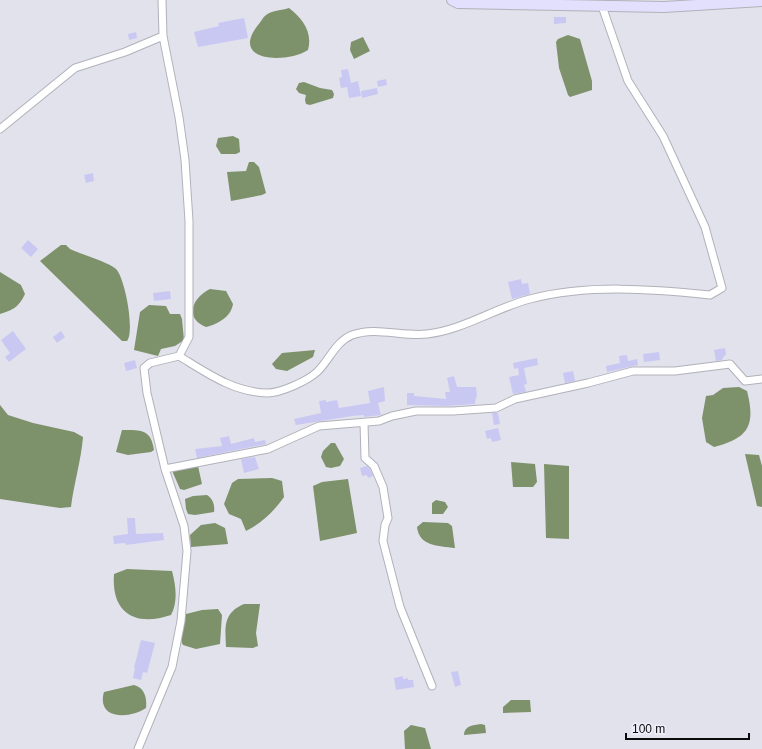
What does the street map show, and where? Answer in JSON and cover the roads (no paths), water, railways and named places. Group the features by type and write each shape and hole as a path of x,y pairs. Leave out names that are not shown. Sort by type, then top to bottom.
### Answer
{"street":[{"path":"162,0 163,36 179,117 185,160 188,221 189,337 179,356"},
{"path":"452,0 458,3 664,7 686,3 762,2"},
{"path":"138,749 172,667 181,621 187,551 184,526 165,468 147,393 144,368 150,363 179,356 216,380 244,390 269,393 302,383 318,372 331,353 351,336 366,332 426,334 448,330 529,299 559,293 616,289 710,295 722,288 706,227 663,136 628,81 602,6"},
{"path":"0,128 75,68 125,52 163,36"},
{"path":"165,468 268,449 319,426 380,421 392,416 416,411 453,411 496,408 516,399 588,384 633,371 675,372 730,364 745,381 762,379"},
{"path":"364,423 365,458 374,466 382,487 387,512 388,518 384,525 383,541 388,564 400,607 432,686"}]}
